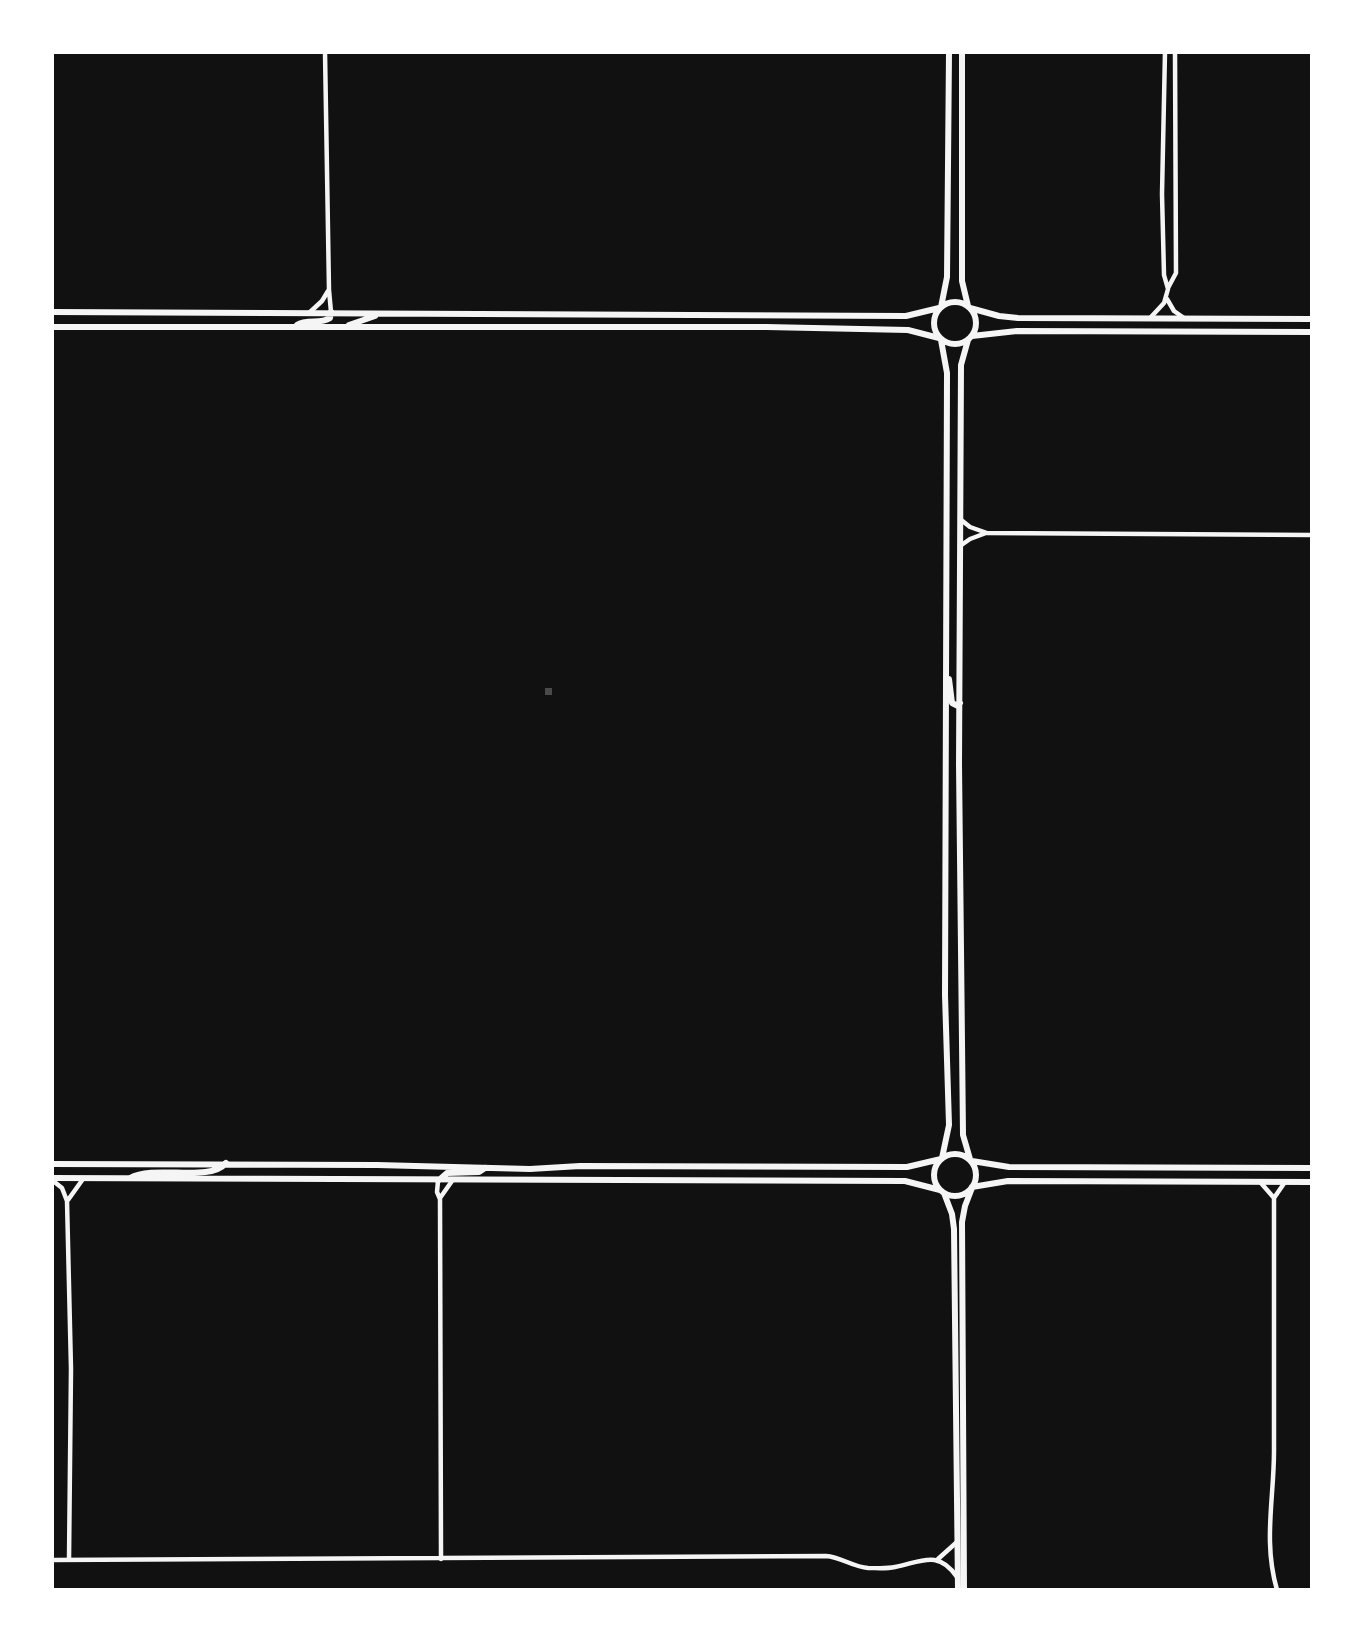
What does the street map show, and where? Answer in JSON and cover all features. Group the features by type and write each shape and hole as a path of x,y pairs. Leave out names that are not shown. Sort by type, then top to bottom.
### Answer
{"main road":[{"path":"949,52 947,277 934,320 947,373 945,995 948,1125 941,1158 934,1174 952,1214 954,1229 958,1590"},
{"path":"962,52 962,281 976,325 961,365 958,764 963,1135 976,1171 962,1222 964,1590"},
{"path":"52,312 906,316 954,302 1009,317 1311,319"},
{"path":"295,326 306,321 325,321 330,318 331,312"},
{"path":"347,327 376,315"},
{"path":"52,327 755,327 908,330 954,345 970,338 1017,331 1311,332"},
{"path":"947,674 952,703 957,706 960,703"},
{"path":"945,740 952,735 956,738 958,764"},
{"path":"52,1164 226,1163 485,1168 907,1167 956,1153 999,1167 1311,1168"},
{"path":"129,1179 145,1173 215,1171 226,1163"},
{"path":"438,1181 447,1172 480,1172 485,1168"},
{"path":"52,1179 905,1181 959,1196 972,1188 1008,1181 1311,1182"}],"street":[{"path":"325,52 328,290 331,312"},
{"path":"1165,52 1163,219 1164,275 1168,289"},
{"path":"1149,318 1158,312 1167,299 1168,289 1176,272 1175,52"},
{"path":"309,313 322,301 328,290"},
{"path":"1167,299 1174,311 1187,318"},
{"path":"960,519 970,527 987,533 1311,537"},
{"path":"960,546 987,533"},
{"path":"67,1201 84,1178"},
{"path":"52,1179 62,1188 67,1201 71,1369 69,1560"},
{"path":"438,1181 441,1559"},
{"path":"440,1199 452,1181"},
{"path":"1259,1181 1274,1198"},
{"path":"1277,1590 1269,1550 1268,1523 1274,1452 1274,1198 1287,1181"},
{"path":"937,1560 957,1542"},
{"path":"52,1560 826,1556 864,1567 887,1569 914,1561 937,1560 949,1567 957,1577"}],"building":[{"path":"545,688 552,688 552,695 545,695"}]}
